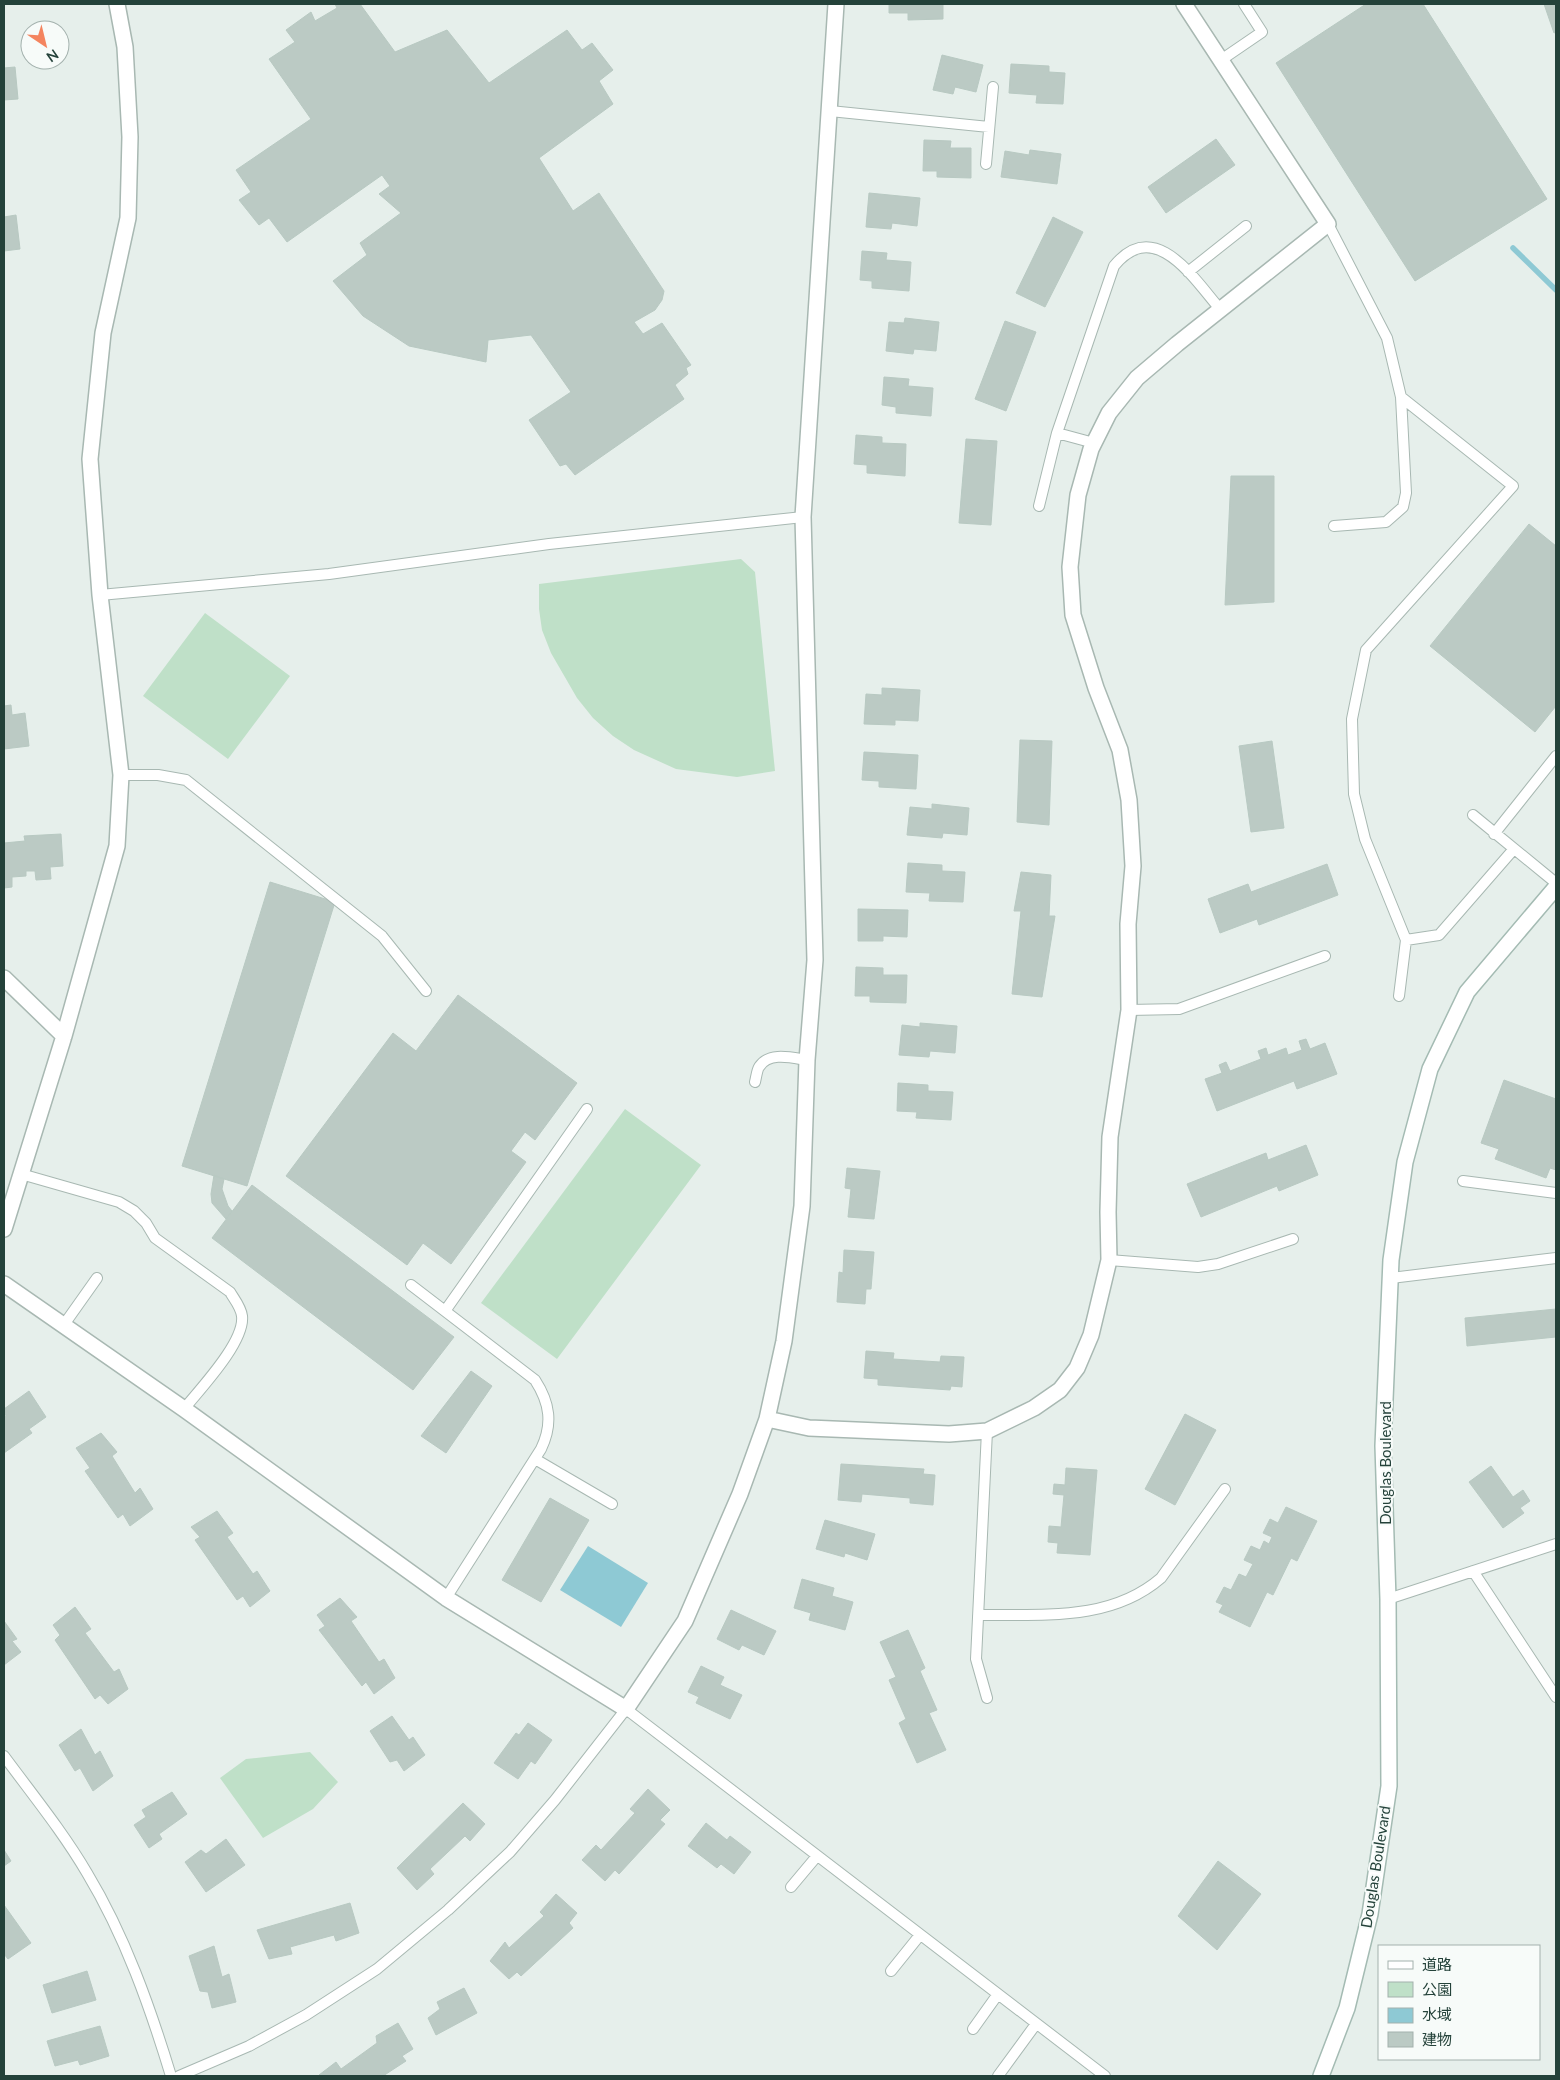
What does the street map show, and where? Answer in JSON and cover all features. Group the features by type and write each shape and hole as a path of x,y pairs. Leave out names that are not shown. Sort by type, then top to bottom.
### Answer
{"street":[{"path":"4,1229 64,1036 118,846 121,775 100,595 90,459 103,333 128,218 130,155 125,47 118,4"},
{"path":"4,1284 184,1409 446,1598 626,1710 685,1622 733,1510 767,1419 784,1341 802,1206 807,1060 814,960 803,518 836,4"},
{"path":"767,1419 809,1428 949,1434 987,1431 1034,1408 1060,1390 1077,1368 1091,1335 1109,1260 1110,1137 1129,1010 1128,924 1133,866 1129,800 1120,750 1096,688 1073,615 1070,567 1072,530 1078,495 1094,443 1109,413 1137,378 1328,224 1184,4"},
{"name":"Douglas Boulevard","path":"1321,2076 1347,2008 1370,1914 1389,1786 1388,1599 1383,1446 1391,1278 1405,1162 1430,1069 1467,992 1556,888"},
{"path":"4,978 64,1036"}],"lane":[{"path":"1221,60 1262,32 1244,4"},
{"path":"986,164 993,87"},
{"path":"830,111 990,127"},
{"path":"1328,224 1387,338 1401,397 1406,493 1403,507 1386,522 1334,526"},
{"path":"1188,272 1246,226"},
{"path":"1039,506 1057,433 1114,266 1129,253 1140,248 1151,247 1162,250 1179,262 1220,310"},
{"path":"1399,996 1406,940 1365,839 1354,794 1352,719 1366,650 1513,486 1401,397"},
{"path":"1057,433 1094,443"},
{"path":"100,595 329,574 549,544 803,518"},
{"path":"1494,834 1556,756"},
{"path":"121,775 158,775 186,780 382,936 426,991"},
{"path":"1473,816 1556,883"},
{"path":"1406,940 1440,935 1513,850"},
{"path":"1129,1010 1179,1008 1325,956"},
{"path":"755,1082 759,1066 768,1059 782,1056 807,1060"},
{"path":"445,1311 588,1109"},
{"path":"21,1174 119,1202 134,1211 146,1223 155,1238 230,1292 242,1314 240,1332 234,1345 184,1409"},
{"path":"1463,1181 1556,1193"},
{"path":"1109,1260 1198,1267 1218,1264 1293,1239"},
{"path":"1391,1278 1556,1258"},
{"path":"63,1326 97,1278"},
{"path":"411,1285 535,1380 544,1393 548,1406 546,1438 535,1459 446,1598"},
{"path":"987,1431 976,1660 987,1698"},
{"path":"535,1459 612,1504"},
{"path":"978,1615 1073,1614 1115,1605 1132,1598 1150,1588 1162,1578 1225,1489"},
{"path":"1388,1599 1556,1544"},
{"path":"1473,1571 1556,1698"},
{"path":"179,2076 249,2046 306,2015 377,1969 448,1910 510,1852 555,1800 626,1710 1105,2076"},
{"path":"4,1756 87,1873 118,1931 156,2025 171,2076"},
{"path":"791,1887 817,1856"},
{"path":"891,1970 920,1935"},
{"path":"973,2029 998,1994"},
{"path":"998,2076 1036,2024"}],"green space":[{"path":"741,559 755,572 775,771 737,777 676,769 634,750 613,736 593,718 577,698 551,653 542,630 539,609 539,584"},
{"path":"205,613 290,676 228,759 143,696"},
{"path":"625,1109 701,1165 557,1359 481,1303"},
{"path":"310,1752 338,1782 313,1809 263,1838 220,1778 246,1759"}],"water":[{"path":"588,1546 648,1583 621,1627 560,1590"}],"building":[{"path":"335,4 360,4 395,52 447,30 489,83 567,30 582,50 592,43 613,70 599,81 613,104 539,158 573,211 599,193 664,291 662,300 655,310 634,322 643,334 662,323 691,365 686,368 688,374 675,385 684,399 575,475 566,464 560,466 529,420 571,392 531,335 488,340 486,362 409,346 363,316 333,281 367,255 360,243 401,213 379,194 390,186 382,175 287,242 269,218 259,225 239,200 251,192 236,170 311,119 269,59 295,42 286,30 311,12 315,21 337,8"},
{"path":"889,4 943,4 943,19 908,20 908,13 889,13"},
{"path":"1366,4 1423,4 1547,199 1415,281 1276,63"},
{"path":"1544,4 1556,4 1556,32 1554,33"},
{"path":"942,55 983,65 976,92 955,87 953,94 933,90"},
{"path":"1011,64 1049,66 1049,72 1065,73 1063,104 1036,103 1037,95 1009,93"},
{"path":"15,67 18,99 4,100 4,68"},
{"path":"1216,139 1235,165 1166,213 1148,187"},
{"path":"924,140 951,141 950,148 971,148 971,178 937,177 937,171 923,171"},
{"path":"1030,150 1061,154 1057,184 1001,177 1005,151 1029,155"},
{"path":"869,193 920,198 917,226 892,223 891,229 866,227"},
{"path":"16,215 20,249 4,251 4,217"},
{"path":"1053,217 1083,232 1045,307 1016,293"},
{"path":"862,251 887,253 886,260 911,262 909,291 872,288 872,281 860,280"},
{"path":"905,318 939,322 936,351 914,349 913,354 886,351 889,322 904,323"},
{"path":"1005,321 1036,332 1006,411 975,399"},
{"path":"884,377 909,379 908,386 933,388 931,416 896,413 896,407 882,405"},
{"path":"856,435 882,437 882,443 906,444 905,476 867,473 867,465 854,464"},
{"path":"966,439 997,441 991,525 959,523"},
{"path":"1231,476 1274,476 1274,602 1225,605"},
{"path":"1529,524 1556,546 1556,706 1535,732 1430,646"},
{"path":"882,688 920,690 918,721 895,720 895,725 864,724 866,694 882,695"},
{"path":"11,705 12,715 25,713 29,746 4,749 4,706"},
{"path":"1020,740 1052,741 1049,825 1017,822"},
{"path":"1272,741 1284,828 1251,832 1239,746"},
{"path":"864,752 918,755 916,789 879,787 879,781 862,780"},
{"path":"932,804 969,808 967,835 943,833 942,838 907,835 910,807 932,809"},
{"path":"61,834 63,866 50,867 51,879 36,880 35,871 26,871 26,876 12,877 12,887 4,888 4,843 25,841 24,836"},
{"path":"908,863 942,865 942,871 965,872 963,902 929,901 930,893 906,892"},
{"path":"1327,864 1338,895 1259,925 1257,919 1220,933 1208,899 1248,884 1251,892"},
{"path":"1021,872 1051,875 1049,916 1055,916 1042,997 1012,994 1021,911 1014,911"},
{"path":"270,882 335,902 247,1186 182,1166"},
{"path":"858,909 908,910 907,937 883,936 883,941 858,941"},
{"path":"856,967 883,968 883,975 907,975 906,1003 870,1002 870,996 855,996"},
{"path":"458,995 577,1083 535,1140 525,1132 511,1151 526,1162 451,1264 423,1243 407,1265 286,1176 393,1033 416,1051"},
{"path":"920,1023 957,1026 955,1053 930,1051 929,1057 899,1055 902,1025 920,1027"},
{"path":"1306,1039 1310,1049 1325,1043 1337,1074 1297,1089 1294,1081 1217,1111 1205,1079 1222,1073 1219,1065 1226,1062 1230,1071 1261,1059 1258,1051 1266,1048 1268,1055 1286,1048 1288,1055 1302,1050 1299,1041"},
{"path":"1504,1080 1556,1099 1556,1170 1550,1168 1546,1178 1495,1159 1499,1149 1481,1143"},
{"path":"898,1083 928,1085 928,1091 953,1092 951,1120 916,1118 917,1112 897,1111"},
{"path":"1306,1145 1318,1175 1279,1191 1277,1186 1201,1217 1187,1184 1266,1153 1268,1160"},
{"path":"847,1168 880,1171 874,1219 848,1217 851,1189 845,1188"},
{"path":"214,1175 224,1179 222,1189 228,1206 232,1211 226,1219 212,1203 211,1194"},
{"path":"252,1185 454,1337 413,1390 212,1238"},
{"path":"844,1250 874,1252 871,1289 866,1289 865,1304 837,1302 839,1272 843,1273"},
{"path":"1556,1309 1556,1337 1467,1346 1465,1318"},
{"path":"866,1351 894,1353 893,1359 940,1362 941,1356 964,1357 962,1387 951,1386 950,1390 878,1385 878,1379 864,1378"},
{"path":"471,1371 492,1386 446,1453 421,1436"},
{"path":"29,1391 46,1417 29,1429 32,1433 4,1453 4,1417 6,1416 4,1409"},
{"path":"1185,1414 1216,1430 1175,1505 1145,1489"},
{"path":"101,1433 117,1452 112,1456 135,1493 140,1488 153,1509 130,1526 123,1514 118,1518 85,1471 90,1468 76,1448"},
{"path":"841,1464 924,1469 923,1474 935,1475 933,1505 910,1503 910,1498 862,1494 861,1502 838,1500"},
{"path":"1491,1466 1513,1497 1523,1490 1530,1501 1520,1508 1524,1513 1503,1528 1469,1482"},
{"path":"1066,1468 1097,1470 1090,1555 1057,1553 1058,1543 1048,1542 1049,1526 1061,1527 1064,1495 1053,1494 1054,1484 1065,1485"},
{"path":"550,1498 589,1520 541,1602 502,1580"},
{"path":"1286,1507 1317,1521 1297,1561 1291,1558 1273,1595 1267,1592 1250,1627 1219,1612 1223,1605 1216,1602 1224,1587 1231,1590 1239,1574 1246,1577 1253,1564 1244,1560 1251,1546 1260,1550 1264,1541 1269,1544 1272,1537 1263,1533 1270,1519 1278,1523"},
{"path":"217,1511 233,1533 227,1537 253,1574 257,1571 270,1591 250,1607 243,1596 237,1600 195,1540 200,1537 191,1527"},
{"path":"825,1520 875,1534 867,1560 845,1553 844,1557 816,1549"},
{"path":"802,1579 834,1588 832,1596 853,1602 845,1630 809,1620 811,1613 794,1608"},
{"path":"340,1598 357,1617 351,1621 379,1662 384,1659 395,1678 374,1694 366,1682 362,1686 319,1630 325,1626 317,1615"},
{"path":"75,1607 91,1629 85,1633 114,1672 119,1669 128,1689 108,1704 100,1695 95,1699 55,1640 60,1635 53,1625"},
{"path":"731,1610 776,1631 764,1655 742,1645 739,1650 717,1639"},
{"path":"4,1621 17,1639 12,1641 21,1652 4,1665"},
{"path":"908,1630 925,1668 920,1671 937,1710 929,1713 946,1750 917,1763 899,1723 906,1719 889,1680 896,1677 880,1642"},
{"path":"701,1666 724,1677 720,1685 742,1695 730,1719 696,1703 699,1697 688,1692"},
{"path":"392,1716 409,1740 413,1737 425,1755 404,1771 397,1760 390,1762 370,1731"},
{"path":"528,1723 552,1740 535,1764 531,1761 518,1779 494,1763 516,1733 519,1735"},
{"path":"81,1729 95,1755 100,1751 113,1776 93,1791 80,1768 75,1771 59,1745"},
{"path":"648,1789 670,1810 660,1820 665,1824 619,1874 615,1870 605,1881 582,1860 596,1845 601,1850 635,1813 630,1809"},
{"path":"172,1792 187,1814 159,1834 162,1839 149,1848 134,1825 146,1817 142,1810"},
{"path":"463,1803 485,1824 470,1841 465,1836 430,1869 434,1874 417,1890 397,1868"},
{"path":"706,1823 727,1840 730,1836 751,1852 734,1874 721,1864 717,1868 688,1846"},
{"path":"226,1839 245,1865 206,1892 185,1862 201,1850 206,1854"},
{"path":"4,1850 11,1861 4,1866"},
{"path":"1218,1861 1261,1894 1217,1950 1178,1916"},
{"path":"556,1894 577,1913 569,1923 573,1928 521,1976 517,1972 509,1979 490,1961 505,1942 509,1948 544,1916 540,1912"},
{"path":"350,1903 359,1933 336,1941 334,1935 290,1947 292,1954 269,1959 257,1930"},
{"path":"4,1905 31,1943 8,1959 4,1954"},
{"path":"214,1946 222,1977 229,1974 236,2002 212,2008 208,1992 200,1991 189,1956"},
{"path":"87,1971 96,2000 52,2013 43,1985"},
{"path":"464,1988 477,2013 436,2035 428,2018 440,2009 437,2002"},
{"path":"398,2023 413,2049 402,2056 406,2061 383,2076 319,2075 336,2062 341,2069 377,2043 376,2036"},
{"path":"100,2026 109,2056 80,2065 78,2060 55,2066 47,2041"}],"waterway":[{"path":"1513,248 1556,290"}]}
